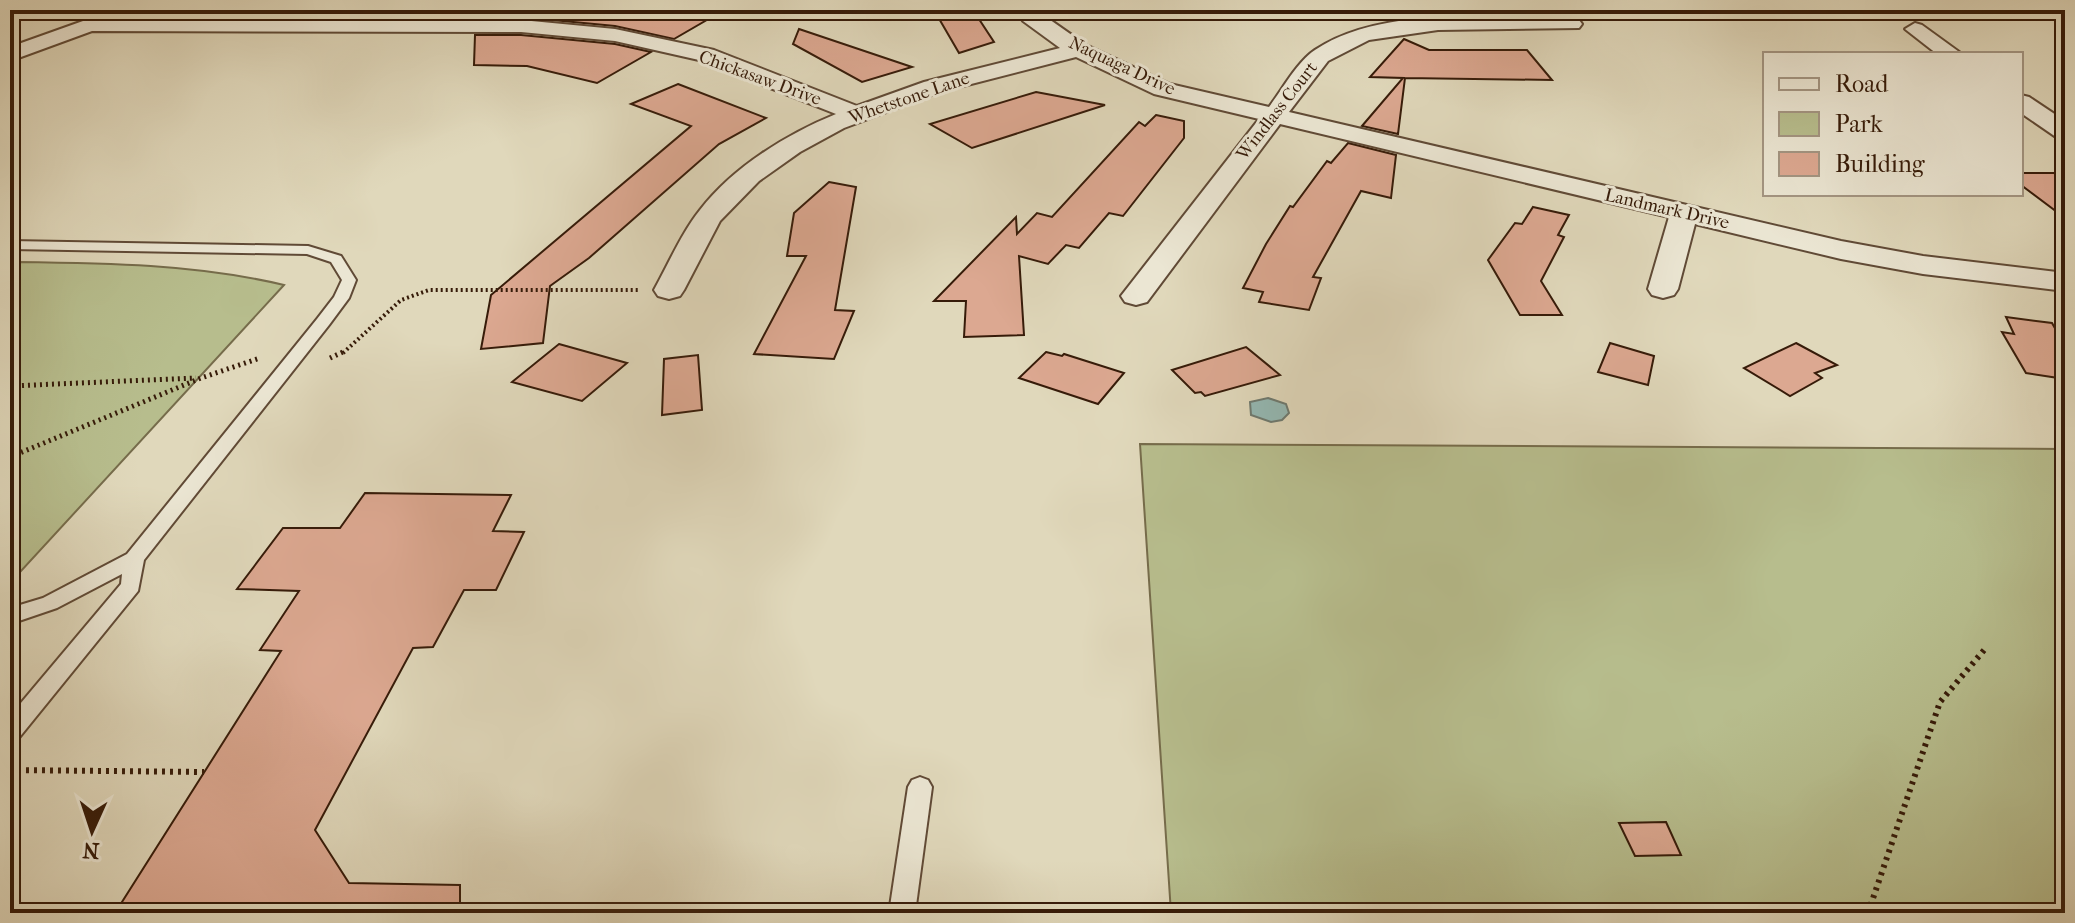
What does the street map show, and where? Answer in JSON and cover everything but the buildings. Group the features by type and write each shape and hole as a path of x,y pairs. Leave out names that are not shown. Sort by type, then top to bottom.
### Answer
{"street":[{"path":"10,54 90,25 114,10"},
{"name":"Naquaga Drive","path":"1026,10 1030,17 1078,50 1162,89 1273,116"},
{"name":"Windlass Court","path":"1136,296 1320,56 1364,34 1438,24 1572,24"},
{"name":"Chickasaw Drive","path":"90,25 521,26 615,35 706,55 854,113"},
{"path":"1915,29 1948,52"},
{"name":"Whetstone Lane","path":"669,290 713,211 769,161 854,113 931,86 1078,50"},
{"path":"2023,103 2065,132"},
{"name":"Landmark Drive","path":"1273,116 1684,213 1910,262 2065,282"},
{"path":"1663,289 1684,213"}],"lane":[{"path":"10,245 285,248 324,253 336,259 349,280 341,298 134,559 50,603 10,616"},
{"path":"10,732 131,586 134,559"},
{"path":"902,913 920,787"}],"path":[{"path":"10,457 254,358 332,358 342,354 401,300 429,290 669,290"},
{"path":"10,386 201,378"},
{"path":"1868,913 1940,702 1985,649"},
{"path":"10,770 204,772"}],"green space":[{"path":"16,262 184,269 284,285 10,583 10,267"},
{"path":"1140,444 2065,449 2065,913 1171,913"}],"water":[{"path":"1268,398 1286,404 1289,413 1282,420 1271,422 1251,415 1250,402"}]}
